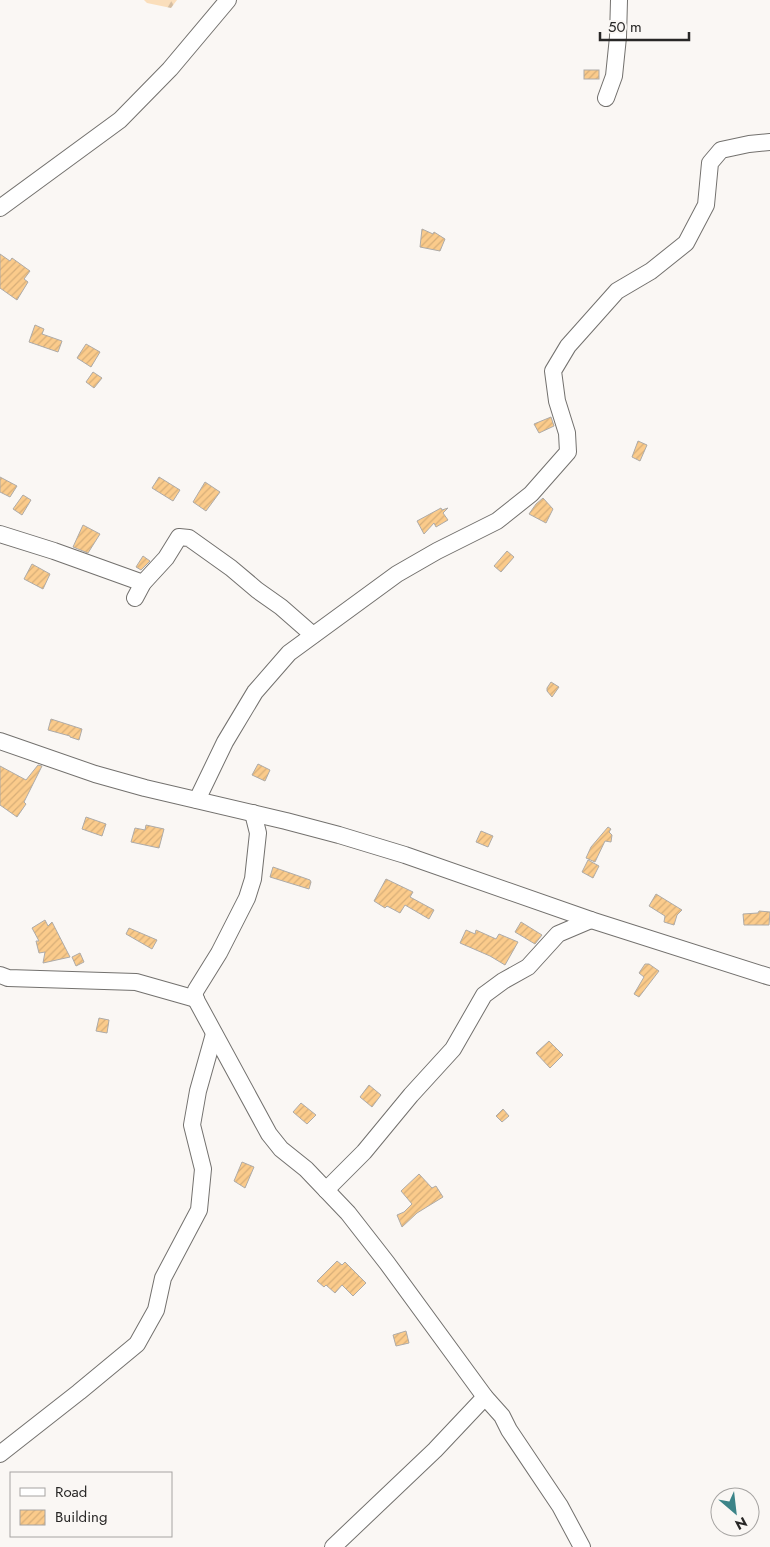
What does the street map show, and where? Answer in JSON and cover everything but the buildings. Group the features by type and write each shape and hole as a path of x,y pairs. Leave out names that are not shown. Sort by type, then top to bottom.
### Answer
{"street":[{"path":"0,208 120,120 170,69 228,0"},
{"path":"606,98 614,76 619,0"},
{"path":"197,800 225,742 255,692 289,653 397,574 437,551 497,521 531,494 568,452 567,433 557,401 553,371 568,346 617,291 652,271 686,243 706,205 710,163 721,150 770,142"},
{"path":"0,534 54,551 144,584"},
{"path":"134,598 166,558 179,538 189,538 281,607 313,635"},
{"path":"0,741 95,774 145,788 338,834 405,855 591,920 768,972"},
{"path":"253,813 258,833 253,878 247,898 219,953 194,996 268,1134 281,1149 306,1169 348,1213 387,1263 484,1397 502,1416 509,1430 560,1506 582,1547"},
{"path":"326,1190 364,1152 452,1049 484,995 503,981 528,967 558,934 591,920"},
{"path":"0,975 8,978 136,982 196,999"},
{"path":"0,1454 137,1344 156,1310 163,1278 199,1210 203,1169 192,1126 198,1090 214,1034"},
{"path":"333,1547 435,1450 484,1397"}],"green space":[{"path":"144,0 177,0 171,8 147,3"}]}
